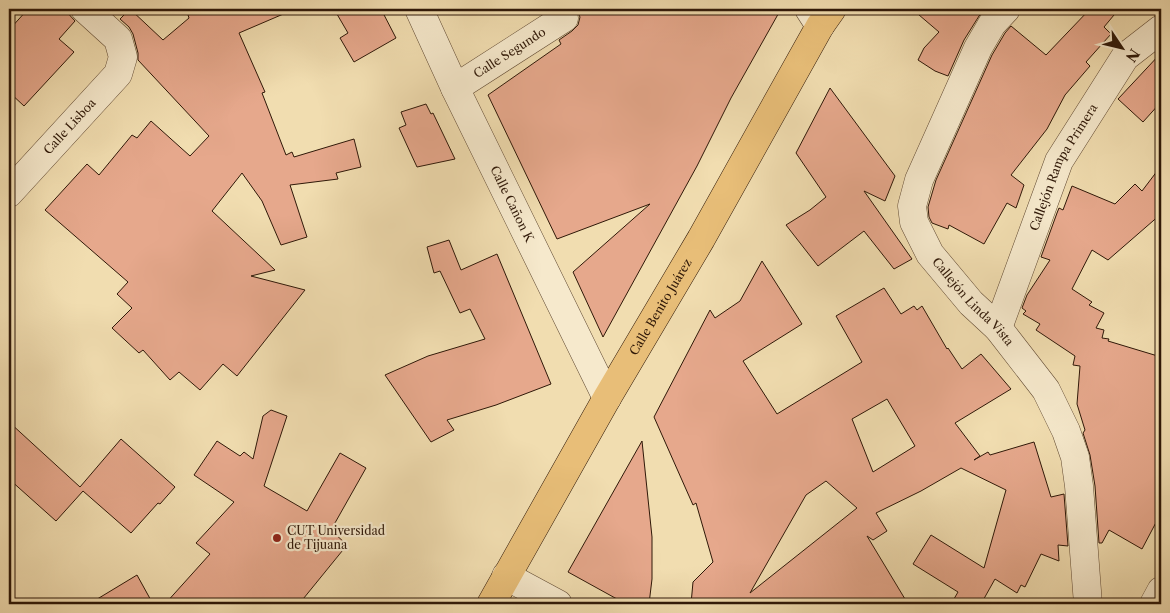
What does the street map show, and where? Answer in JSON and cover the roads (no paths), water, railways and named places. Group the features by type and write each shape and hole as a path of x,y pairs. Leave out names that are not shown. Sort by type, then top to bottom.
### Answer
{"main road":[{"name":"Calle Benito Juárez","path":"491,604 607,398 701,239 820,15"}],"street":[{"name":"Calle Lisboa","path":"13,179 118,74 123,57 118,39 85,9"},
{"name":"Calle Cañon K","path":"418,9 607,398"},
{"name":"Callejón Linda Vista","path":"1006,9 992,24 978,48 920,180 912,206 914,222 930,254 971,303 998,328 1046,390 1066,430 1074,457 1079,486 1088,604"},
{"name":"Calle Segundo","path":"456,88 564,18"},
{"name":"Callejón Rampa Primera","path":"998,328 1059,161 1125,57 1161,29"},
{"path":"506,576 558,604"},
{"path":"1154,604 1161,591"}],"place":[{"name":"CUT Universidad de Tijuana","path":"277,538"}]}
